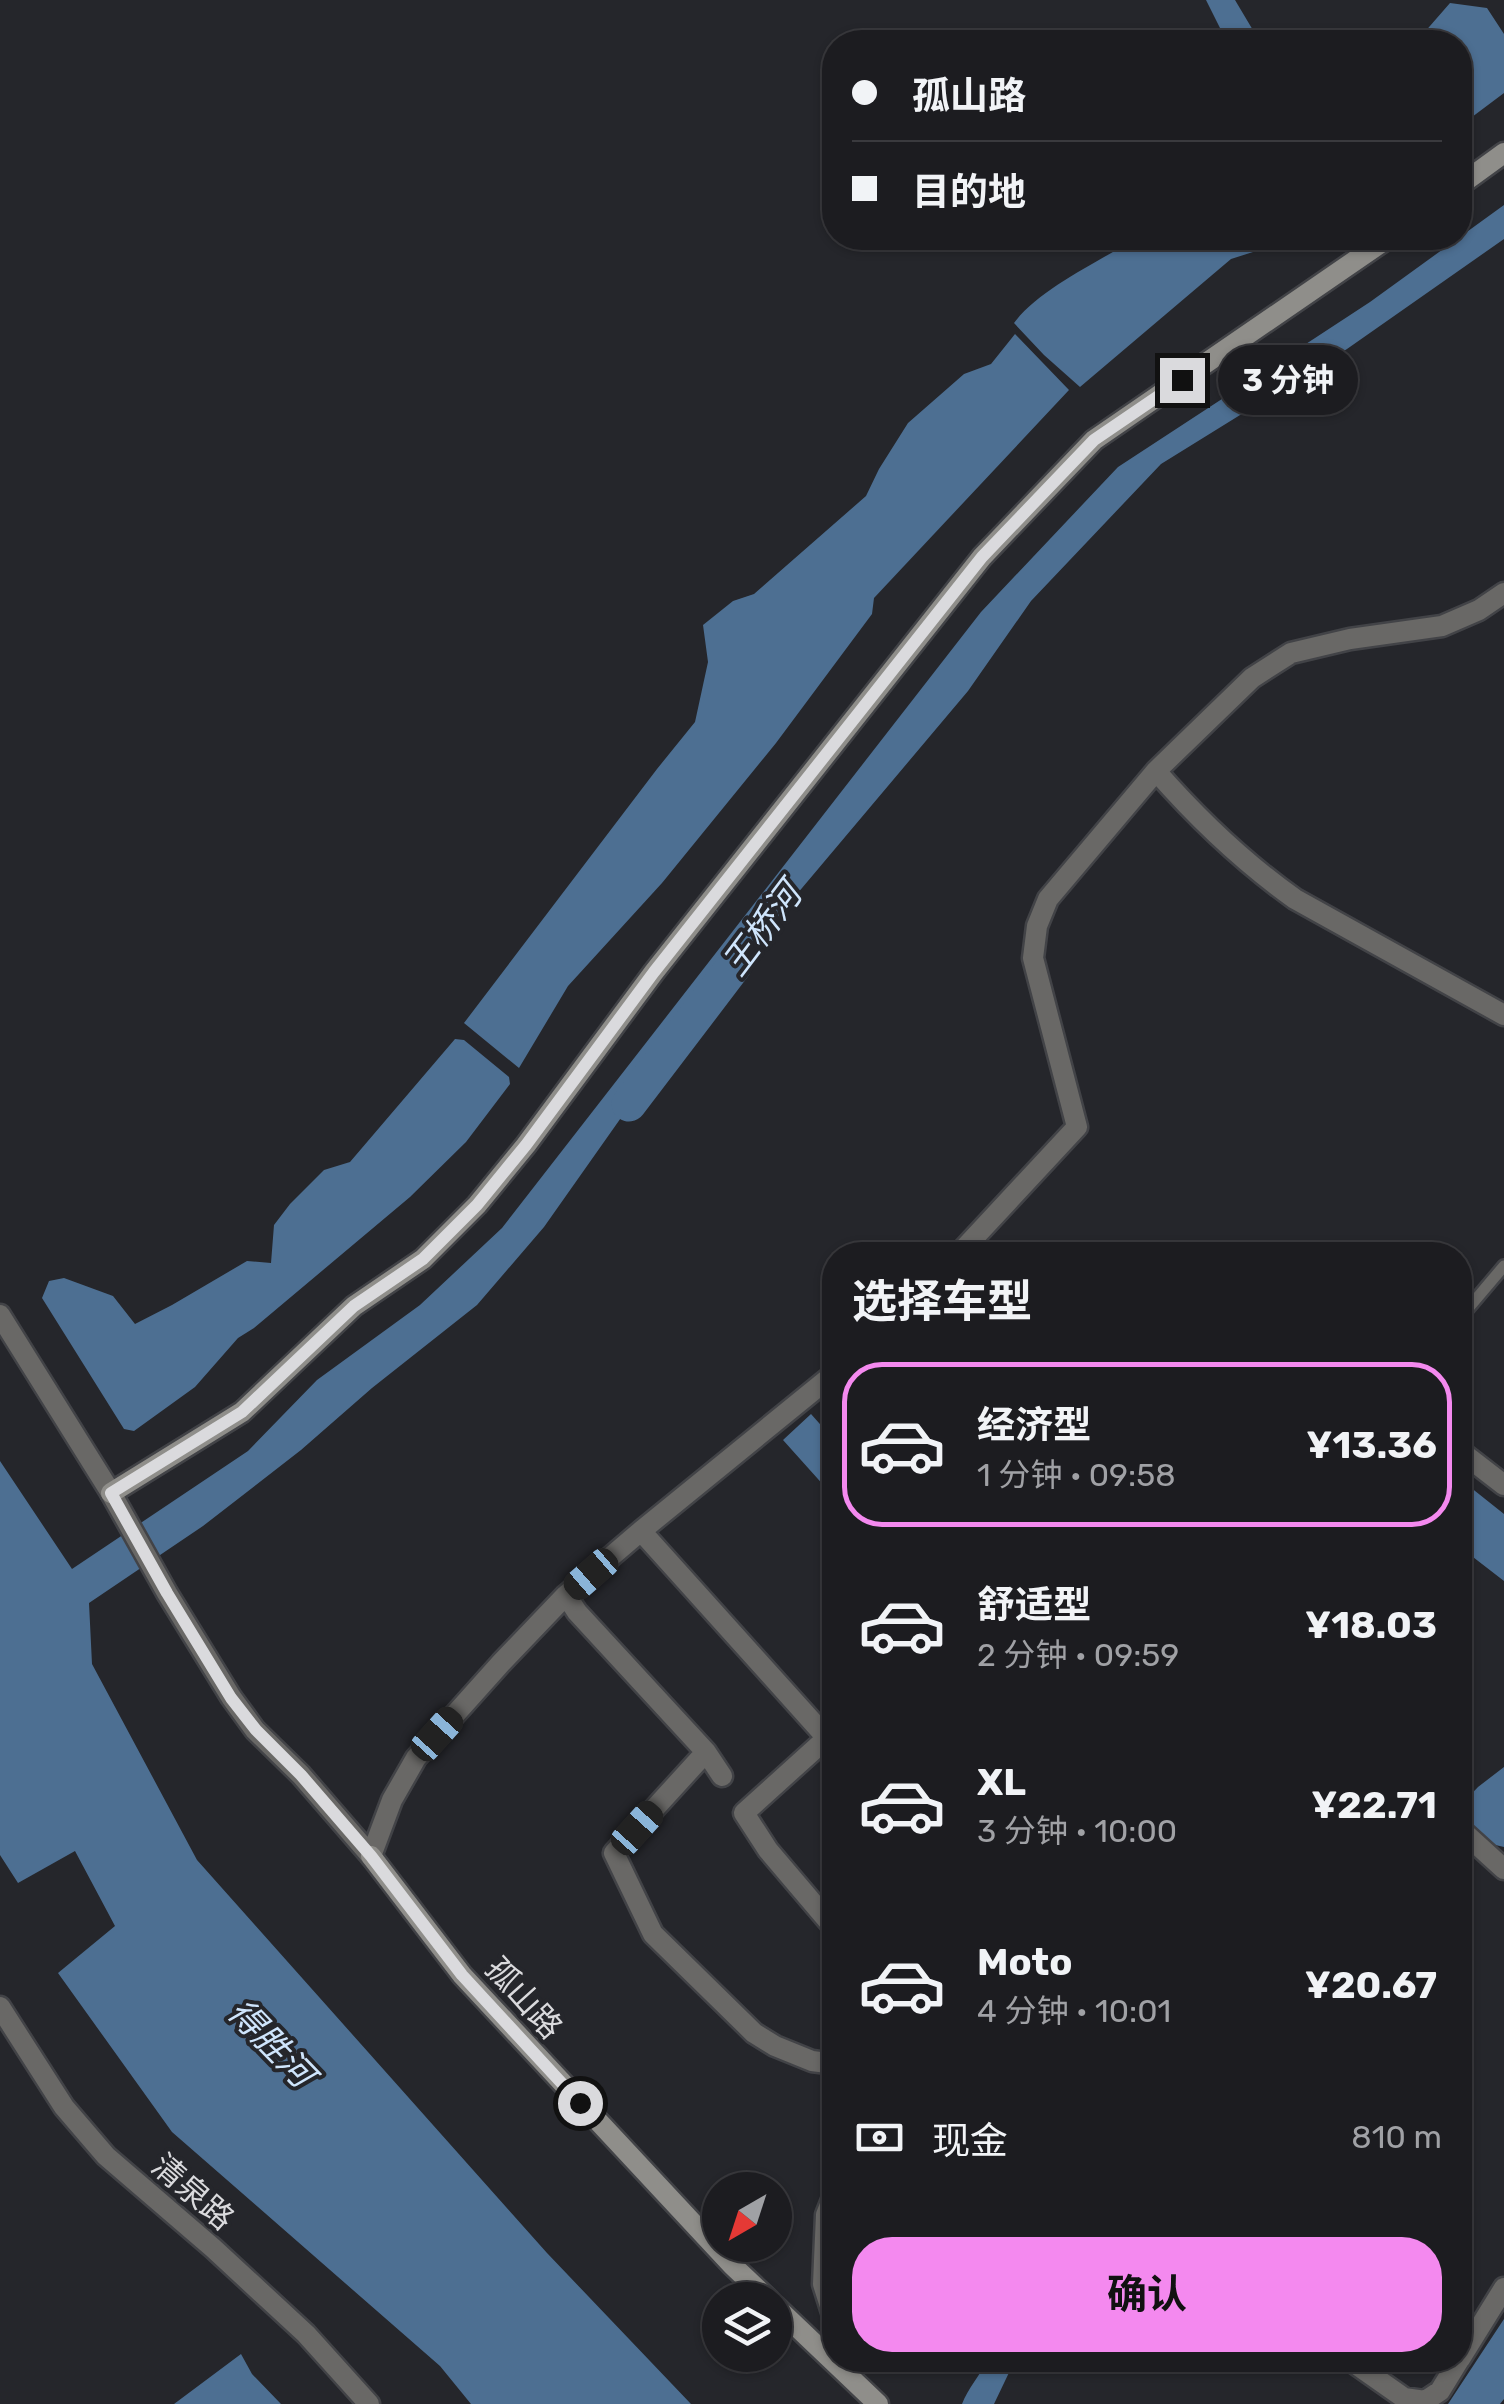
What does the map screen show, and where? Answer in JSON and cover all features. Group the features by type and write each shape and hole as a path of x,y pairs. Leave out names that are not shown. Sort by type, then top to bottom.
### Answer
{"street":[{"path":"1472,176 1504,153"},
{"path":"111,1493 242,1412 354,1306 423,1259 477,1205 654,972 982,557 1094,440 1371,250"},
{"path":"970,1242 1077,1127 1033,958 1037,926 1048,900 1156,771 1252,678 1292,654 1350,639 1442,626 1480,610 1504,592"},
{"path":"1156,771 1191,811 1262,876 1295,899 1504,1015"},
{"path":"0,1315 111,1493 231,1698 371,1856 392,1800 416,1758 501,1663 566,1595 822,1384"},
{"path":"1472,1461 1504,1485"},
{"path":"641,1530 822,1732"},
{"path":"566,1595 577,1612 706,1752 722,1776"},
{"path":"822,1743 744,1813 768,1850 822,1914"},
{"path":"706,1752 614,1853 653,1934 754,2033 775,2046 822,2062"},
{"path":"1472,1839 1504,1869"},
{"name":"孤山路","path":"371,1856 462,1975 750,2282"},
{"name":"清泉路","path":"0,2007 64,2106 106,2156 306,2334 369,2404"},
{"path":"1472,2340 1504,2288"},
{"path":"792,2321 822,2346"},
{"path":"852,2372 878,2404"},
{"path":"1367,2372 1404,2398 1424,2401 1440,2391 1452,2372"}],"lane":[{"path":"1472,1304 1504,1266"}],"water":[{"path":"1206,0 1235,0 1253,30 1221,30"},
{"path":"1450,3 1487,8 1504,34 1504,93 1472,117 1472,30 1426,30"},
{"name":"得胜河","path":"1504,205 1504,239 1347,349 1161,464 1031,601 968,691 685,1027 544,1227 477,1305 203,1526 89,1603 92,1664 197,1860 547,2253 691,2404 471,2404 440,2366 172,2132 58,1973 115,1926 75,1851 18,1883 0,1855 0,1461 72,1569 248,1451 317,1380 420,1305 502,1228 981,612 1118,467 1370,302 1442,250 1472,250 1472,228"},
{"path":"1117,250 1256,250 1231,259 1080,387 1014,323 1055,287"},
{"path":"1015,334 1069,390 874,598 872,614 776,743 662,883 568,986 519,1068 464,1023 695,722 708,662 703,625 733,601 754,594 866,496 908,423 964,374 991,364"},
{"path":"455,1039 464,1040 509,1077 510,1084 466,1142 410,1197 238,1338 195,1387 134,1431 124,1429 42,1298 49,1281 64,1278 113,1296 135,1324 247,1261 271,1263 274,1225 290,1204 324,1170 350,1162"},
{"path":"811,1414 822,1426 822,1484 783,1440"},
{"path":"1472,1489 1504,1514 1504,1581 1472,1556"},
{"path":"1504,1767 1504,1847 1487,1843 1472,1827 1472,1793"},
{"path":"1504,2319 1504,2399 1500,2404 1448,2404"},
{"path":"241,2354 252,2374 281,2404 174,2404"},
{"path":"980,2372 1009,2372 994,2404 962,2404"}],"waterway":[{"name":"王桥河","path":"629,1104 734,966"}],"route":[{"path":"580,2103 462,1975 371,1856 231,1698 111,1493 242,1412 354,1306 423,1259 477,1205 654,972 982,557 1094,440 1182,380"}]}
